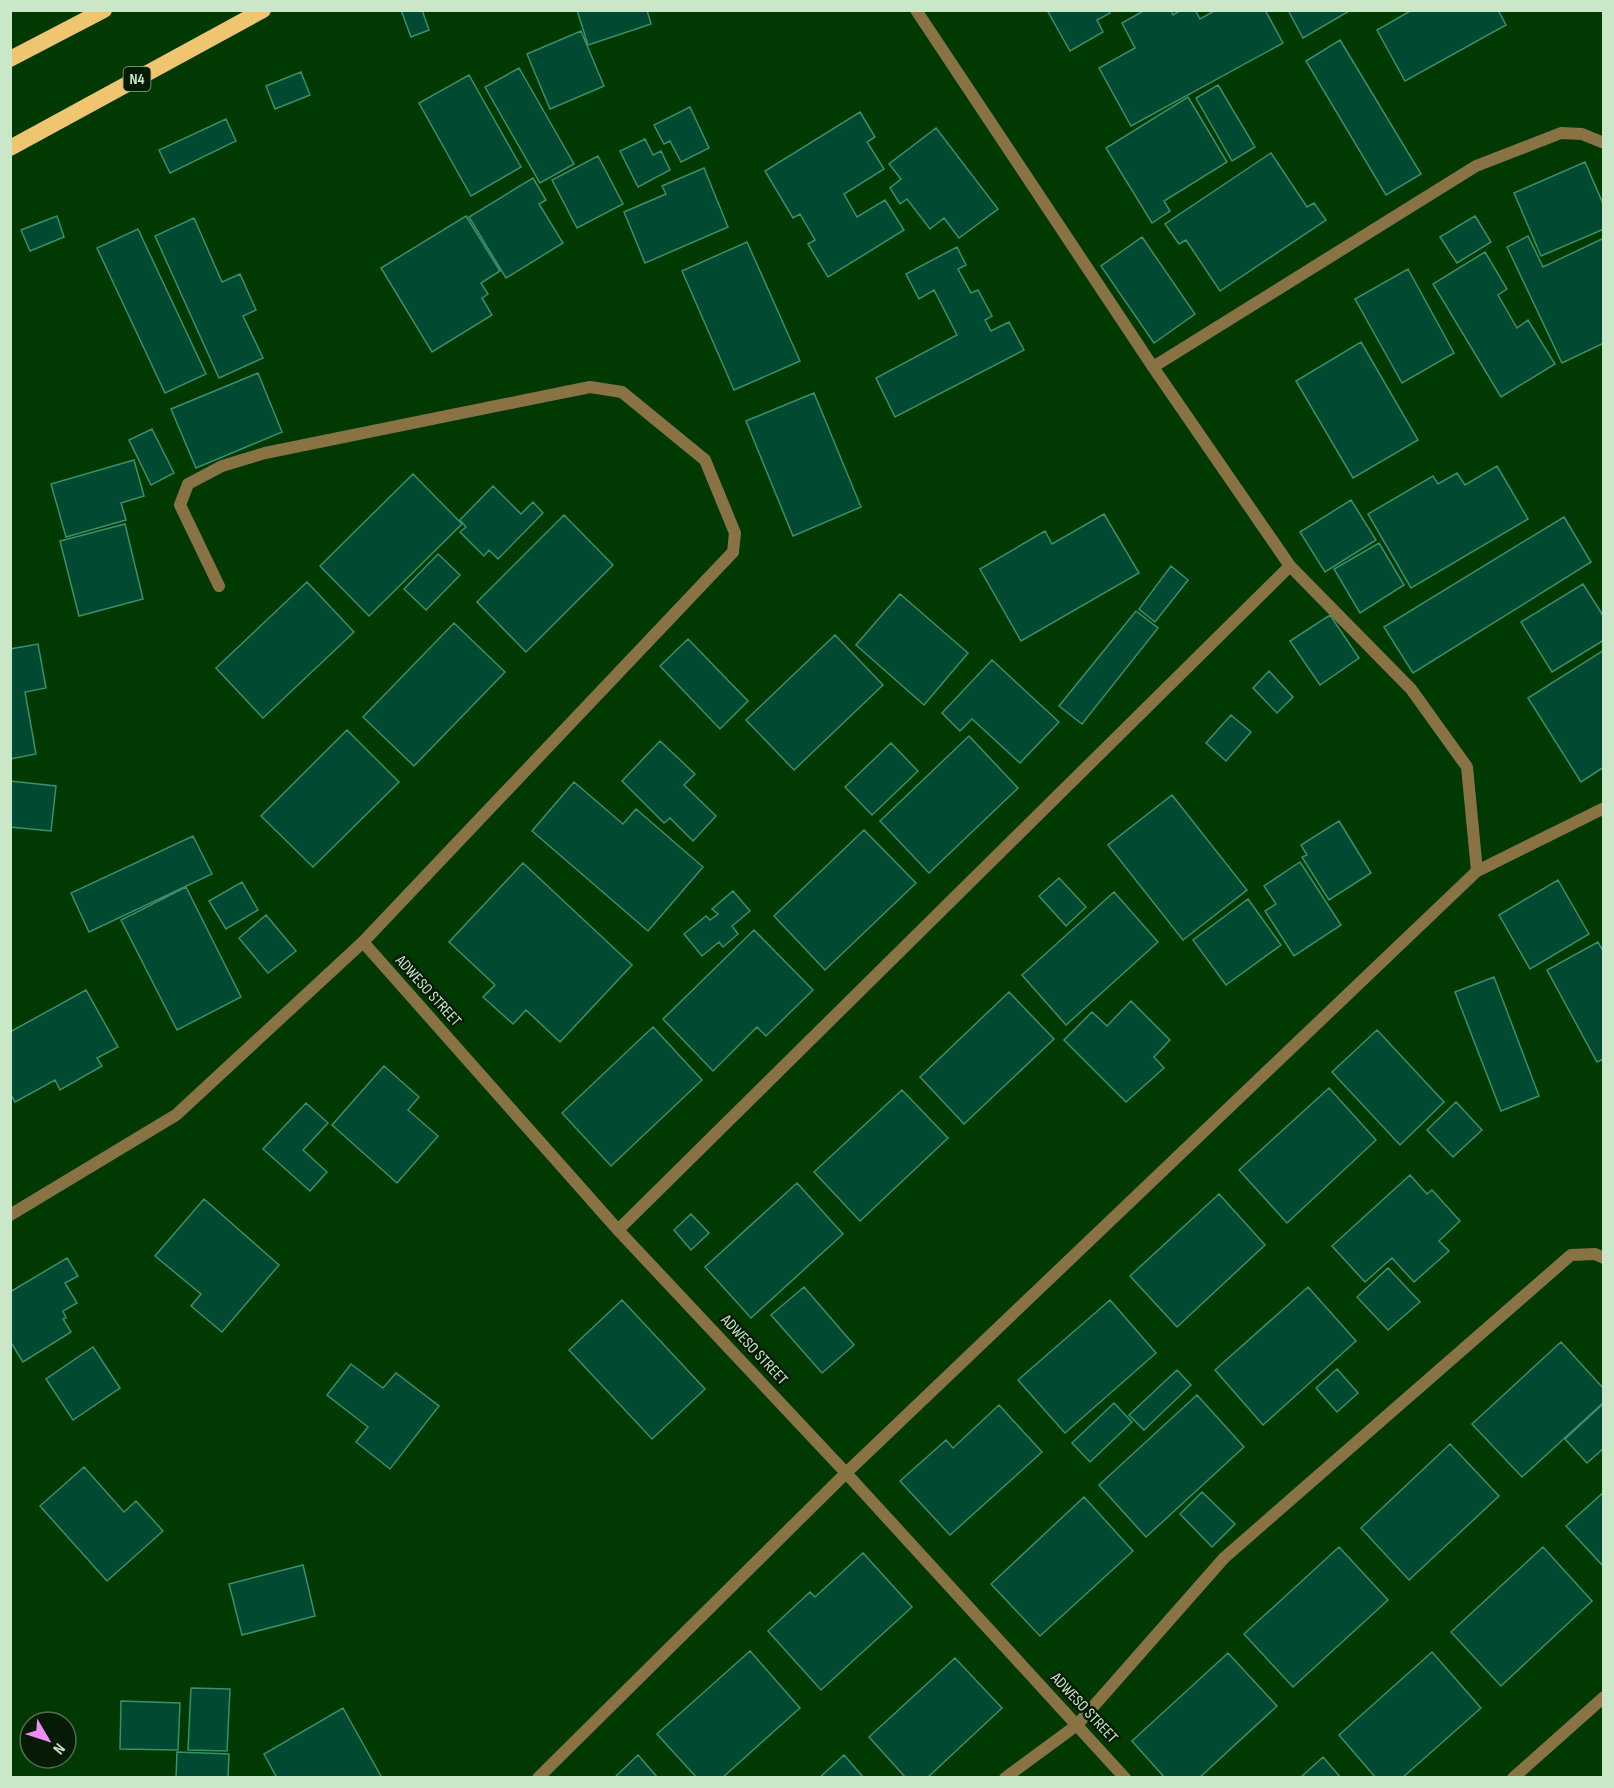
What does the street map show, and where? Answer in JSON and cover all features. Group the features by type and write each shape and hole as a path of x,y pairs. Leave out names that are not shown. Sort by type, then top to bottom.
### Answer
{"highway":[{"path":"10,59 104,10"},
{"name":"N4","path":"10,148 263,10"}],"street":[{"path":"916,10 1153,367 1290,566 1411,689 1467,766 1477,871"},
{"path":"1153,367 1476,166 1561,133 1582,134 1604,143"},
{"path":"10,1215 177,1115 363,942 733,552 735,533 705,460 622,392 590,387 265,453 222,466 188,484 180,506 219,586"},
{"path":"618,1230 1290,566"},
{"path":"538,1778 846,1473 1477,871 1604,808"},
{"name":"ADWESO STREET","path":"363,942 618,1230 846,1473 1125,1778"},
{"path":"1005,1778 1077,1725 1224,1558 1571,1255 1595,1254 1604,1258"},
{"path":"1513,1778 1604,1697"}],"building":[{"path":"401,10 422,10 429,30 411,37"},
{"path":"577,10 647,10 651,24 588,45"},
{"path":"1047,10 1108,10 1110,13 1097,20 1103,32 1070,51"},
{"path":"1145,10 1171,10 1173,15 1181,10 1195,10 1200,19 1216,10 1265,10 1283,43 1131,126 1099,68 1135,48 1122,23"},
{"path":"1288,10 1351,10 1303,38"},
{"path":"1412,10 1498,10 1506,25 1405,81 1377,30"},
{"path":"581,31 604,86 550,109 527,54"},
{"path":"1340,40 1421,174 1386,195 1306,61"},
{"path":"519,68 574,164 540,183 485,87"},
{"path":"301,72 310,95 275,109 266,86"},
{"path":"469,75 521,167 471,196 419,103"},
{"path":"1218,85 1255,147 1232,161 1196,98"},
{"path":"1188,97 1227,162 1164,201 1170,211 1152,223 1106,148"},
{"path":"690,107 709,148 681,162 670,141 664,144 654,125"},
{"path":"860,112 875,137 867,142 884,169 844,194 857,217 885,200 904,230 828,277 808,244 815,240 800,214 793,218 765,171"},
{"path":"226,119 236,141 170,173 159,150"},
{"path":"936,128 998,209 959,238 944,218 930,229 907,199 900,204 890,188 901,179 889,164"},
{"path":"645,139 653,155 661,151 670,170 638,187 620,151"},
{"path":"1271,153 1307,207 1314,203 1326,220 1220,291 1186,240 1179,244 1165,224"},
{"path":"598,156 623,204 577,228 552,180"},
{"path":"1585,162 1604,206 1604,229 1541,256 1514,193"},
{"path":"704,168 728,227 645,263 624,212 666,194 662,186"},
{"path":"533,178 546,200 539,204 563,243 506,278 469,217"},
{"path":"57,216 64,237 30,251 21,230"},
{"path":"466,216 500,271 481,283 488,294 482,298 492,315 432,352 381,268"},
{"path":"1475,216 1491,242 1457,263 1440,237"},
{"path":"194,218 222,282 240,274 256,310 243,316 263,358 219,378 155,236"},
{"path":"138,229 206,374 165,393 97,248"},
{"path":"1528,236 1543,267 1604,238 1604,343 1562,363 1507,247"},
{"path":"1142,237 1195,314 1154,343 1101,266"},
{"path":"747,242 800,361 734,390 682,271"},
{"path":"957,247 966,265 958,269 971,293 978,290 992,316 985,320 991,331 1009,322 1024,350 895,417 876,378 957,335 934,290 919,299 906,274"},
{"path":"1485,252 1507,289 1498,295 1517,328 1528,320 1555,364 1501,397 1433,284"},
{"path":"1408,269 1454,353 1402,383 1355,299"},
{"path":"1361,342 1418,440 1353,478 1296,381"},
{"path":"258,373 282,432 196,468 171,409"},
{"path":"814,393 861,507 793,536 746,421"},
{"path":"152,429 174,473 151,485 129,440"},
{"path":"134,460 144,496 121,503 126,520 66,537 51,484"},
{"path":"1497,466 1528,519 1411,588 1368,514 1433,476 1438,484 1457,473 1465,485"},
{"path":"413,474 462,524 369,616 320,566"},
{"path":"493,486 521,514 533,502 543,513 498,559 489,550 484,556 460,532 466,527 460,520"},
{"path":"1351,500 1376,540 1325,572 1300,532"},
{"path":"1104,514 1139,573 1021,641 980,569 1045,531 1052,544"},
{"path":"564,515 613,565 526,652 477,602"},
{"path":"1564,517 1591,562 1413,673 1384,627"},
{"path":"125,524 143,599 79,616 60,541"},
{"path":"1379,543 1404,585 1360,613 1334,569"},
{"path":"438,554 460,575 426,610 404,589"},
{"path":"1171,566 1188,580 1155,622 1139,609"},
{"path":"307,582 354,632 263,718 216,668"},
{"path":"1583,584 1604,617 1604,640 1552,672 1521,622"},
{"path":"900,594 968,653 924,705 856,645"},
{"path":"1136,611 1158,628 1082,724 1059,706"},
{"path":"1330,615 1359,658 1320,685 1290,641"},
{"path":"454,623 505,672 414,766 363,717"},
{"path":"835,635 883,685 794,770 746,720"},
{"path":"688,639 748,701 720,729 660,666"},
{"path":"38,644 46,688 25,692 36,754 10,759 10,649"},
{"path":"1604,650 1604,767 1581,782 1528,698"},
{"path":"992,660 1059,722 1020,763 972,719 960,731 942,713"},
{"path":"1269,671 1293,697 1277,713 1253,688"},
{"path":"1231,715 1251,732 1226,761 1206,743"},
{"path":"347,730 399,782 313,867 261,816"},
{"path":"969,736 1018,788 929,873 880,821"},
{"path":"660,741 695,774 684,785 716,816 693,841 670,818 664,823 622,781"},
{"path":"891,743 918,771 872,815 845,787"},
{"path":"10,781 56,786 51,831 10,827"},
{"path":"574,782 623,824 636,809 703,867 648,931 532,831"},
{"path":"1172,795 1247,890 1183,940 1108,845"},
{"path":"1339,821 1371,873 1329,900 1302,857 1307,855 1301,845"},
{"path":"864,830 916,883 825,970 774,916"},
{"path":"193,836 212,874 89,932 71,893"},
{"path":"1300,862 1341,925 1294,956 1265,911 1276,904 1264,886"},
{"path":"523,863 632,965 560,1042 526,1010 513,1024 483,997 495,985 449,942"},
{"path":"1059,878 1086,907 1066,926 1039,896"},
{"path":"1558,880 1589,934 1530,969 1499,915"},
{"path":"242,882 258,910 226,929 209,901"},
{"path":"186,887 241,997 177,1030 121,920"},
{"path":"733,891 750,911 732,926 738,934 723,947 719,942 702,956 684,934 706,916 710,920 718,914 712,909"},
{"path":"1114,892 1158,942 1066,1025 1022,975"},
{"path":"1248,899 1281,945 1226,985 1193,940"},
{"path":"266,915 296,951 268,973 239,938"},
{"path":"754,930 813,990 766,1036 757,1027 713,1071 663,1019"},
{"path":"1598,942 1604,953 1604,1059 1597,1062 1547,970"},
{"path":"1494,977 1539,1096 1501,1111 1455,992"},
{"path":"86,990 118,1047 97,1058 102,1066 60,1090 55,1080 15,1102 10,1093 10,1032"},
{"path":"1009,992 1054,1039 964,1124 920,1077"},
{"path":"1131,1001 1170,1040 1154,1057 1164,1068 1126,1102 1064,1040 1092,1012 1107,1026"},
{"path":"653,1027 702,1080 611,1166 562,1113"},
{"path":"1377,1030 1444,1102 1400,1145 1332,1072"},
{"path":"384,1066 419,1097 408,1110 438,1136 397,1183 332,1125"},
{"path":"1329,1088 1376,1140 1287,1223 1239,1170"},
{"path":"902,1090 948,1138 860,1221 814,1172"},
{"path":"1456,1102 1482,1130 1453,1157 1427,1130"},
{"path":"306,1103 328,1123 303,1150 327,1172 310,1191 263,1149"},
{"path":"1410,1175 1427,1194 1432,1190 1460,1221 1439,1241 1449,1251 1414,1282 1392,1258 1365,1282 1332,1246"},
{"path":"797,1183 843,1234 751,1318 705,1267"},
{"path":"1219,1194 1265,1245 1177,1327 1130,1276"},
{"path":"204,1199 279,1265 222,1332 191,1306 201,1294 155,1256"},
{"path":"691,1214 709,1233 691,1250 674,1230"},
{"path":"67,1258 78,1276 65,1283 77,1303 63,1311 66,1318 63,1319 71,1332 23,1362 10,1341 10,1292"},
{"path":"1388,1268 1420,1302 1388,1330 1357,1297"},
{"path":"804,1287 854,1345 822,1373 771,1315"},
{"path":"1308,1287 1356,1341 1263,1425 1215,1370"},
{"path":"622,1300 705,1389 652,1439 569,1350"},
{"path":"1110,1300 1156,1353 1065,1433 1018,1380"},
{"path":"1561,1342 1604,1389 1604,1402 1522,1477 1472,1424"},
{"path":"93,1347 120,1388 73,1420 46,1379"},
{"path":"351,1364 383,1388 396,1373 439,1406 390,1469 356,1442 368,1427 327,1395"},
{"path":"1337,1369 1358,1393 1337,1412 1316,1388"},
{"path":"1177,1370 1191,1385 1144,1430 1129,1415"},
{"path":"1197,1395 1244,1447 1146,1537 1099,1485"},
{"path":"1114,1403 1132,1422 1090,1462 1072,1443"},
{"path":"1604,1403 1604,1448 1587,1463 1565,1439"},
{"path":"999,1405 1042,1452 950,1535 900,1481 946,1440 953,1448"},
{"path":"1450,1444 1499,1496 1409,1580 1361,1528"},
{"path":"84,1467 124,1512 136,1501 163,1531 107,1581 40,1506"},
{"path":"1202,1492 1235,1524 1212,1547 1180,1514"},
{"path":"1604,1492 1604,1567 1566,1526"},
{"path":"1084,1497 1133,1551 1040,1636 991,1584"},
{"path":"1339,1547 1388,1600 1293,1687 1244,1634"},
{"path":"1543,1547 1592,1601 1501,1686 1451,1632"},
{"path":"863,1553 912,1607 821,1690 768,1631 810,1592 815,1597"},
{"path":"303,1565 315,1616 242,1635 229,1584"},
{"path":"750,1651 800,1708 722,1778 697,1778 657,1734"},
{"path":"1432,1652 1481,1708 1402,1778 1376,1778 1339,1735"},
{"path":"1228,1653 1277,1706 1199,1778 1165,1778 1132,1741"},
{"path":"955,1658 1002,1708 927,1778 906,1778 869,1737"},
{"path":"191,1688 230,1689 227,1751 188,1750"},
{"path":"121,1701 180,1703 178,1750 120,1749"},
{"path":"343,1708 382,1778 277,1778 264,1754"},
{"path":"177,1752 229,1754 228,1778 176,1778"},
{"path":"638,1755 658,1778 614,1778"},
{"path":"844,1755 864,1778 819,1778"},
{"path":"1323,1757 1341,1778 1300,1778"}]}
